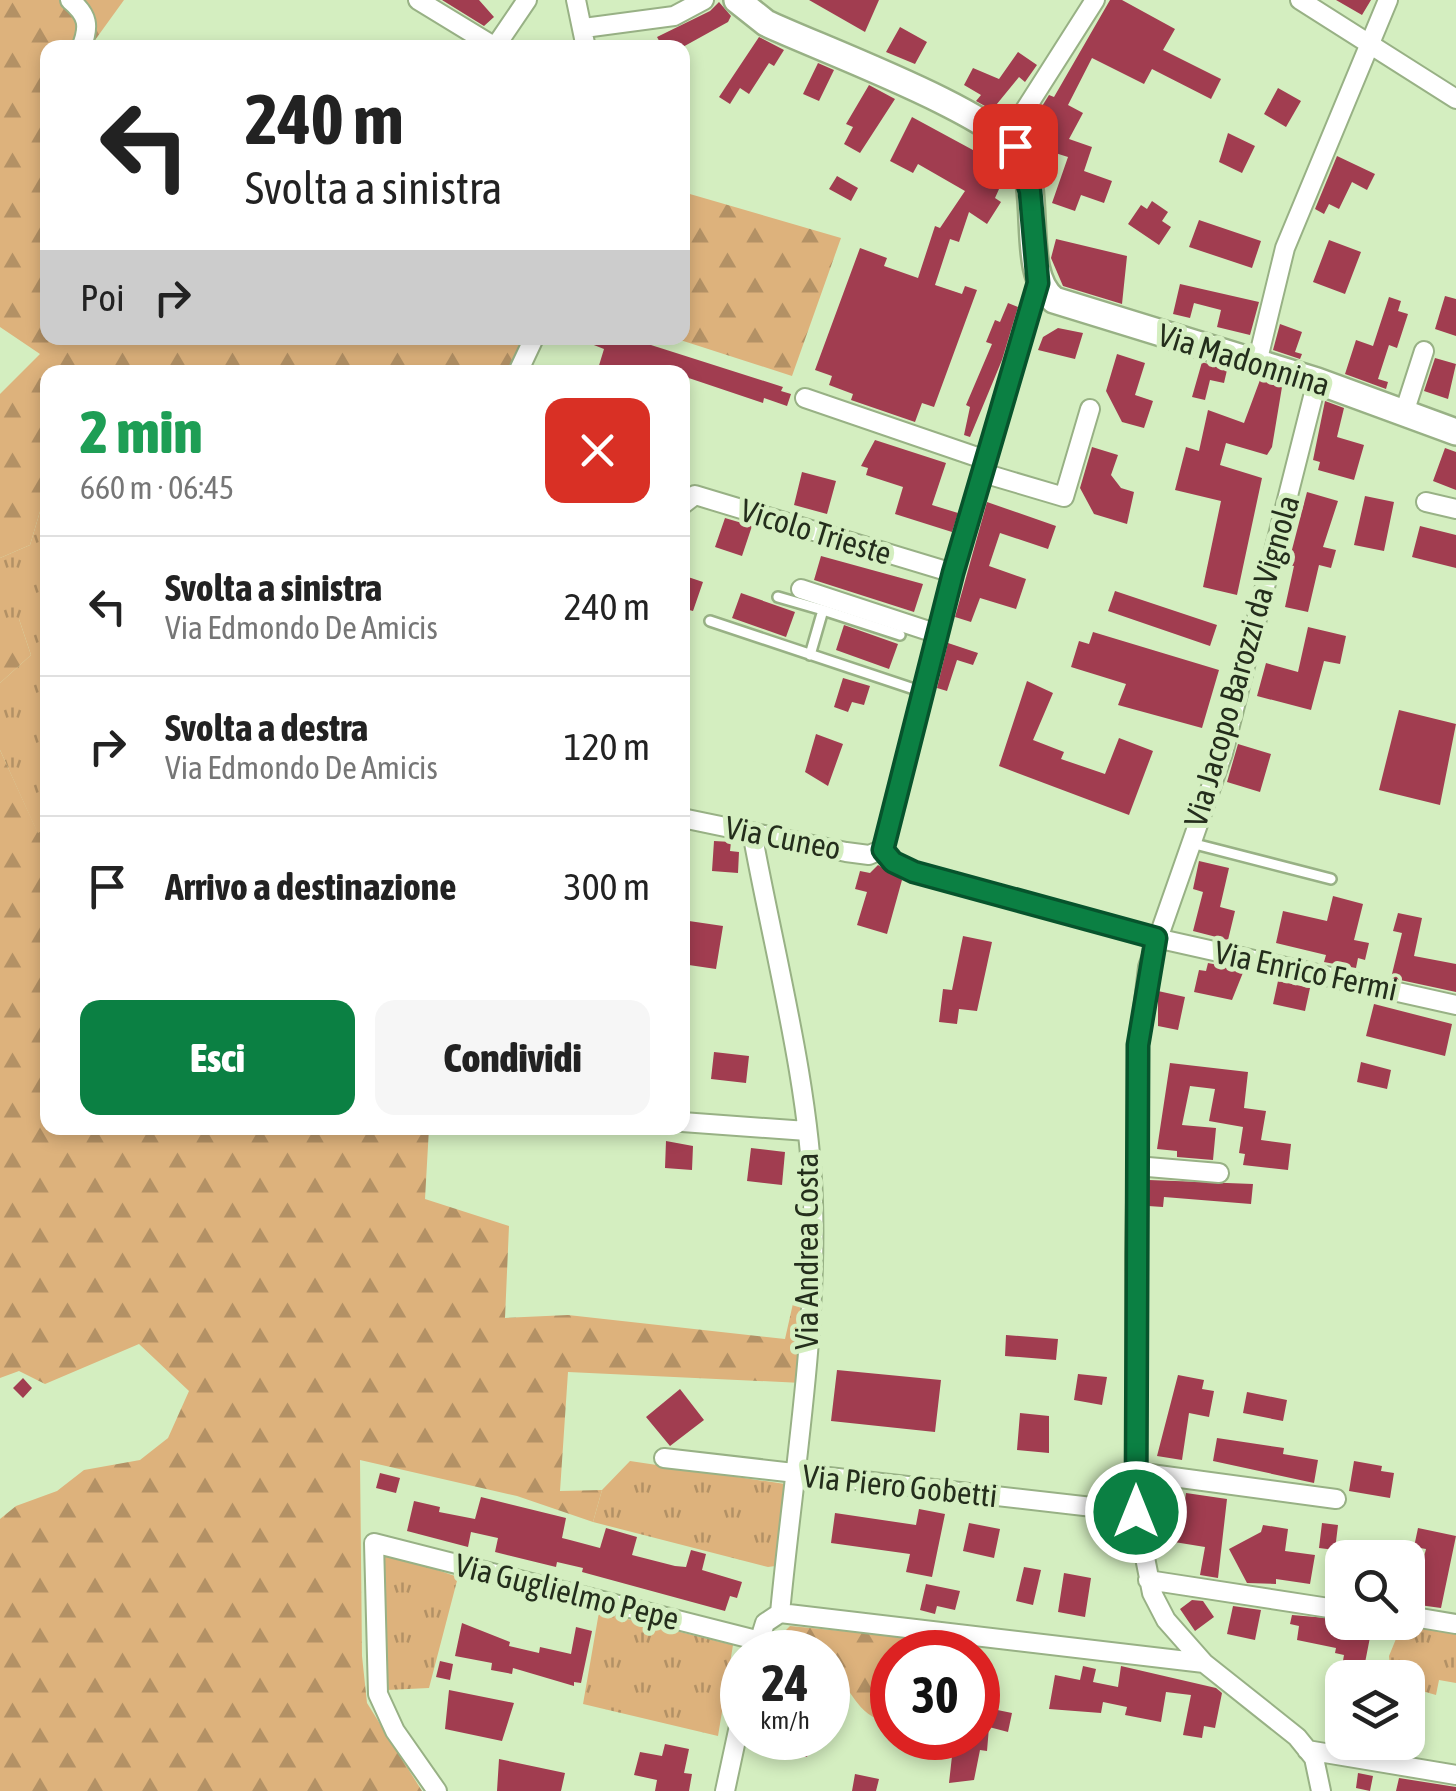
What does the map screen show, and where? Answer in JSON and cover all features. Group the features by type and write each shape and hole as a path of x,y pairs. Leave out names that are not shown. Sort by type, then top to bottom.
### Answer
{"street":[{"path":"70,0 84,12 88,30 84,40"},
{"path":"418,0 484,40"},
{"path":"500,40 527,0"},
{"path":"576,0 585,40"},
{"path":"584,28 674,16 704,0"},
{"path":"737,0 766,23 971,116 1007,138 1027,173 1038,283 953,573 883,850"},
{"path":"1007,138 1095,0"},
{"path":"1300,0 1456,99"},
{"path":"1257,363 1285,248 1368,40 1388,0"},
{"name":"Via Madonnina","path":"1038,283 1066,306 1317,382 1456,432"},
{"path":"1404,413 1424,351"},
{"name":"Via Jacopo Barozzi da Vignola","path":"1307,1750 1273,1716 1204,1663 1187,1645 1166,1620 1148,1580 1136,1512 1136,1166 1138,1045 1156,938 1223,753 1317,382"},
{"path":"805,398 1064,497 1090,409"},
{"name":"Vicolo Trieste","path":"690,499 695,496 953,573"},
{"path":"1426,502 1456,509"},
{"path":"801,589 938,634"},
{"name":"Via Cuneo","path":"690,820 846,852 869,855 883,850"},
{"name":"Via Andrea Costa","path":"752,832 808,1131 813,1244 804,1396 780,1613"},
{"name":"Via Enrico Fermi","path":"883,850 893,862 914,872 1156,938 1456,1004"},
{"path":"690,1123 808,1131"},
{"path":"1136,1166 1219,1173"},
{"name":"Via Piero Gobetti","path":"664,1458 1136,1512"},
{"path":"1136,1472 1336,1500"},
{"name":"Via Guglielmo Pepe","path":"437,1791 395,1731 378,1694 374,1543 720,1637"},
{"path":"1148,1580 1325,1607"},
{"path":"763,1630 765,1623 780,1613 1204,1663"},
{"path":"1425,1619 1456,1624"},
{"path":"1307,1750 1456,1775"},
{"path":"1307,1750 1314,1758 1321,1791"},
{"path":"725,1791 732,1760"}],"lane":[{"path":"778,597 900,634"},
{"path":"810,654 823,610"},
{"path":"710,621 923,692"},
{"path":"1191,843 1331,879"}],"green space":[{"path":"0,0 124,0 95,40 40,40 40,345 523,345 514,365 40,365 40,511 30,545 0,558 0,394 40,354 0,327"},
{"path":"690,194 841,238 792,376 690,343"},
{"path":"40,511 38,834 0,750 0,683 31,655 19,619 0,619 0,558 30,545"},
{"path":"0,619 19,619 31,655 0,683"},
{"path":"0,750 40,832 40,1135 429,1135 425,1199 509,1226 505,1318 568,1315 785,1339 794,1299 820,1303 802,1383 568,1372 560,1491 602,1490 593,1522 517,1496 360,1460 362,1656 367,1703 422,1791 0,1791 0,1519 16,1506 57,1491 84,1470 140,1460 168,1438 189,1391 139,1344 45,1384 19,1371 0,1378"},
{"path":"630,1461 785,1484 783,1565 768,1567 593,1522 602,1490"},
{"path":"384,1552 458,1577 429,1688 387,1690"},
{"path":"599,1612 720,1642 718,1736 583,1704"},
{"path":"1425,1625 1456,1630 1456,1683 1439,1680 1436,1695 1425,1692 1425,1660 1389,1660 1396,1640 1425,1640"},
{"path":"790,1626 832,1630 786,1630"},
{"path":"850,1632 870,1634 870,1715 850,1693"}],"building":[{"path":"442,0 479,0 494,17 484,26"},
{"path":"809,0 879,0 865,32"},
{"path":"1110,0 1122,0 1175,29 1163,50 1221,79 1211,99 1152,69 1144,84 1092,58 1068,105 1083,113 1069,139 1092,147 1084,171 1112,181 1104,203 1081,195 1075,211 1052,203 1068,157 1033,146 1024,135 1049,95 1054,97"},
{"path":"1336,0 1371,0 1362,15"},
{"path":"719,2 731,16 728,22 690,43 657,37 710,11"},
{"path":"900,27 927,42 915,64 886,52"},
{"path":"759,37 784,50 774,66 769,63 749,94 740,88 730,104 719,97"},
{"path":"1018,52 1037,65 1025,82 1019,77 992,110 976,101 981,95 964,85 973,68 999,79"},
{"path":"818,63 834,70 819,101 803,94"},
{"path":"869,85 895,99 860,153 844,144 853,127 846,124"},
{"path":"1278,88 1301,101 1286,127 1264,114"},
{"path":"912,117 1008,169 995,198 1001,202 987,224 969,212 959,242 950,239 935,285 962,294 965,286 977,290 934,407 922,403 915,422 851,400 853,394 829,385 832,376 815,370 860,248 887,258 884,266 918,278 935,226 940,228 965,191 918,164 913,173 890,161"},
{"path":"1228,133 1255,146 1242,173 1219,162"},
{"path":"1337,156 1375,174 1367,190 1352,182 1339,209 1329,204 1324,214 1315,209"},
{"path":"837,176 858,188 851,201 829,189"},
{"path":"1152,201 1168,212 1162,221 1171,227 1159,245 1128,224 1141,205 1147,209"},
{"path":"1199,220 1261,241 1252,268 1189,247"},
{"path":"1056,239 1127,256 1122,304 1063,286 1051,258"},
{"path":"1329,240 1361,252 1345,294 1313,282"},
{"path":"1180,284 1259,302 1250,335 1217,327 1221,310 1194,303 1190,318 1173,314"},
{"path":"1445,296 1456,299 1456,336 1435,329"},
{"path":"1389,297 1401,301 1398,311 1408,314 1397,348 1389,345 1378,379 1388,382 1386,389 1345,374 1356,340 1373,346"},
{"path":"1008,303 1018,307 1002,360 970,437 964,435 970,407 966,405 992,344 986,342 995,320 1000,322"},
{"path":"1280,324 1302,332 1295,352 1302,354 1300,359 1273,350"},
{"path":"1058,328 1083,333 1075,359 1038,350 1043,337"},
{"path":"594,345 651,345 783,387 781,391 791,394 787,406 764,398 763,403 690,378 690,365 599,365 604,349"},
{"path":"1117,354 1145,363 1135,395 1153,401 1144,428 1122,422 1106,391"},
{"path":"1435,358 1456,364 1448,399 1424,391"},
{"path":"1202,362 1227,370 1224,383 1210,380 1205,400 1192,397"},
{"path":"1260,380 1282,387 1272,447 1267,455 1226,443 1220,465 1262,478 1237,595 1203,587 1221,501 1175,490 1186,447 1199,451 1208,410 1244,423"},
{"path":"1325,401 1344,408 1337,437 1364,445 1354,480 1318,470 1320,462 1313,460"},
{"path":"875,440 946,463 932,505 958,513 952,532 895,514 903,487 866,475 868,468 861,466"},
{"path":"1092,447 1118,455 1111,475 1121,488 1134,492 1127,524 1094,514 1080,488"},
{"path":"1445,448 1456,452 1456,490 1433,481"},
{"path":"802,472 836,481 827,514 794,505"},
{"path":"1307,492 1338,501 1323,547 1336,550 1331,568 1319,565 1308,612 1285,607 1294,566 1288,565"},
{"path":"1365,496 1394,502 1384,551 1354,545"},
{"path":"987,502 1056,526 1048,549 1000,533 989,566 1026,579 1016,609 980,598 971,622 955,617"},
{"path":"725,518 752,526 742,556 715,547"},
{"path":"1420,526 1456,535 1456,568 1412,557"},
{"path":"821,556 923,584 914,612 814,580"},
{"path":"690,578 703,582 693,611 690,610"},
{"path":"1115,591 1217,625 1210,646 1108,611"},
{"path":"741,593 795,612 786,637 732,618"},
{"path":"844,625 898,644 889,669 836,650"},
{"path":"1308,627 1346,636 1340,664 1324,661 1311,710 1257,696 1266,663 1298,672"},
{"path":"1093,632 1219,670 1202,728 1118,705 1126,684 1071,667 1079,641 1089,644"},
{"path":"948,643 978,653 973,665 957,660 947,691 937,688"},
{"path":"843,678 870,686 864,705 852,702 848,712 834,707"},
{"path":"1027,681 1053,693 1033,740 1064,752 1061,759 1105,774 1119,738 1153,751 1129,815 999,766"},
{"path":"1399,710 1456,724 1440,805 1379,790"},
{"path":"816,734 843,744 828,786 805,772"},
{"path":"1238,744 1271,754 1260,792 1227,782"},
{"path":"714,841 731,842 730,851 739,852 738,873 712,871"},
{"path":"1199,861 1229,868 1220,907 1235,911 1228,940 1193,931 1203,892 1193,889"},
{"path":"878,865 902,880 887,934 857,925 867,892 855,889 860,871 870,873"},
{"path":"1333,896 1363,904 1354,940 1369,943 1365,960 1358,958 1356,968 1324,962 1326,955 1276,943 1283,911 1327,921"},
{"path":"1398,913 1422,918 1414,956 1456,964 1456,992 1391,978 1402,933 1393,931"},
{"path":"690,921 723,926 716,969 690,965"},
{"path":"963,936 992,942 977,1011 959,1009 957,1024 939,1022 943,989 952,990"},
{"path":"1208,963 1244,970 1232,1000 1194,992 1199,970 1206,971"},
{"path":"1278,981 1310,988 1305,1011 1273,1004"},
{"path":"1158,991 1185,997 1178,1030 1158,1026"},
{"path":"1374,1004 1452,1024 1445,1056 1366,1036"},
{"path":"714,1052 749,1056 746,1083 711,1079"},
{"path":"1361,1062 1391,1070 1387,1089 1357,1082"},
{"path":"1170,1063 1248,1072 1244,1108 1266,1111 1261,1140 1291,1144 1288,1170 1243,1165 1245,1154 1239,1153 1243,1127 1209,1121 1215,1089 1190,1086 1182,1125 1216,1128 1213,1160 1177,1157 1177,1151 1157,1149"},
{"path":"666,1141 693,1146 692,1170 665,1168"},
{"path":"751,1148 785,1152 782,1185 747,1181"},
{"path":"1149,1180 1253,1184 1251,1204 1164,1197 1163,1207 1148,1206"},
{"path":"1006,1335 1058,1339 1056,1360 1005,1356"},
{"path":"837,1370 941,1380 935,1432 831,1421"},
{"path":"1078,1374 1107,1377 1102,1405 1074,1400"},
{"path":"1178,1375 1204,1380 1202,1389 1214,1391 1209,1417 1189,1413 1182,1460 1157,1456"},
{"path":"23,1378 32,1388 23,1398 13,1388"},
{"path":"680,1389 704,1420 670,1446 646,1417"},
{"path":"1247,1392 1287,1400 1283,1421 1243,1413"},
{"path":"1020,1413 1049,1416 1049,1453 1017,1450"},
{"path":"1217,1438 1284,1448 1283,1454 1318,1460 1314,1483 1213,1461"},
{"path":"1354,1461 1382,1466 1381,1471 1394,1473 1390,1498 1349,1491"},
{"path":"380,1473 400,1478 396,1493 376,1488"},
{"path":"1186,1493 1227,1499 1218,1578 1200,1575 1205,1547 1162,1540 1165,1528 1181,1530"},
{"path":"481,1497 566,1518 562,1538 600,1548 606,1528 637,1537 632,1555 686,1567 691,1550 706,1554 702,1570 742,1582 737,1598 730,1596 725,1611 582,1572 583,1568 557,1562 556,1567 495,1552 498,1538 471,1532 468,1547 407,1531 414,1501 440,1507 439,1512 475,1519"},
{"path":"919,1509 945,1514 932,1577 906,1572 910,1554 831,1543 835,1513 916,1525"},
{"path":"969,1523 1000,1529 994,1558 963,1551"},
{"path":"1322,1523 1338,1525 1336,1540 1325,1540 1325,1549 1319,1548"},
{"path":"1263,1525 1288,1529 1285,1551 1315,1555 1310,1584 1276,1579 1276,1584 1247,1583 1229,1549 1261,1532"},
{"path":"1418,1528 1456,1536 1441,1608 1425,1606 1425,1540 1415,1540"},
{"path":"1024,1567 1041,1570 1033,1605 1016,1601"},
{"path":"1064,1573 1091,1578 1085,1617 1058,1612"},
{"path":"926,1584 960,1591 955,1610 937,1606 935,1614 920,1610"},
{"path":"1192,1600 1203,1601 1214,1617 1195,1631 1180,1609"},
{"path":"1233,1606 1261,1610 1255,1640 1227,1634"},
{"path":"1292,1615 1325,1618 1325,1640 1369,1640 1366,1660 1343,1660 1344,1655 1335,1653 1336,1648 1297,1640 1299,1626 1290,1624"},
{"path":"462,1623 510,1642 509,1646 539,1653 540,1647 571,1654 576,1627 592,1631 581,1683 574,1682 574,1686 513,1668 512,1674 491,1670 492,1663 455,1656"},
{"path":"440,1661 453,1664 450,1680 436,1677"},
{"path":"1083,1666 1096,1669 1093,1682 1118,1687 1121,1666 1216,1688 1222,1693 1215,1728 1204,1726 1202,1738 1183,1735 1191,1695 1166,1692 1161,1722 1125,1715 1127,1707 1103,1702 1101,1713 1049,1709 1055,1675 1080,1680"},
{"path":"449,1690 514,1703 502,1741 445,1729"},
{"path":"1000,1711 1012,1713 1008,1732 1000,1730"},
{"path":"665,1744 689,1749 684,1773 692,1774 689,1791 655,1791 657,1780 634,1775 640,1752 662,1756"},
{"path":"499,1759 565,1773 561,1791 497,1791"},
{"path":"952,1760 978,1760 974,1780 949,1783"},
{"path":"1358,1773 1373,1776 1370,1791 1356,1788"},
{"path":"855,1774 879,1779 876,1791 852,1791"},
{"path":"1399,1778 1456,1787 1456,1791 1396,1791"}],"route":[{"path":"1015,146 1027,173 1038,283 953,573 883,850 893,862 914,872 1156,938 1138,1045 1136,1512"}]}
